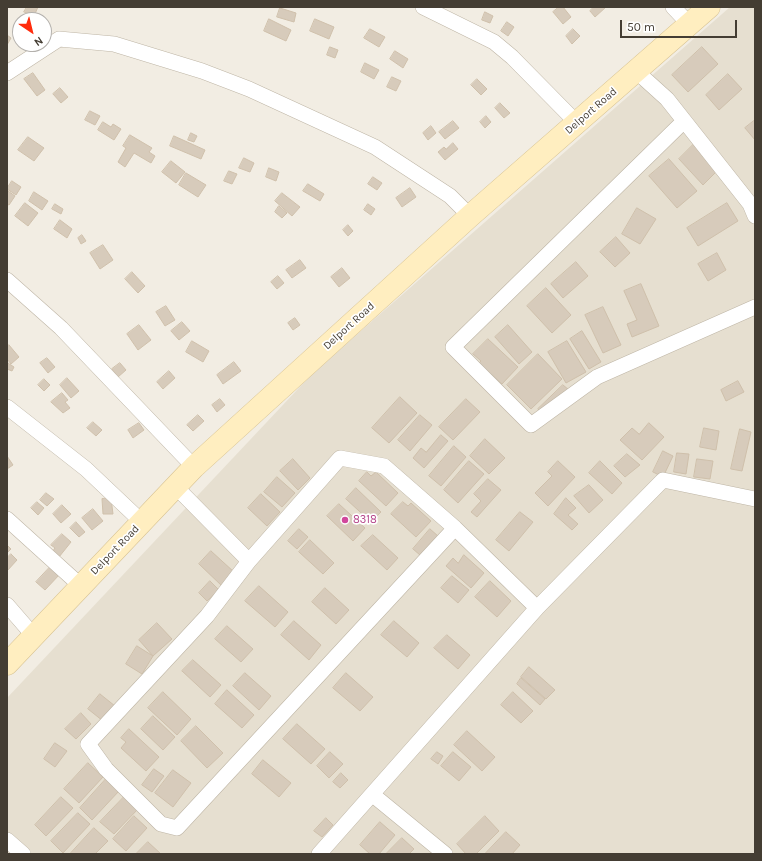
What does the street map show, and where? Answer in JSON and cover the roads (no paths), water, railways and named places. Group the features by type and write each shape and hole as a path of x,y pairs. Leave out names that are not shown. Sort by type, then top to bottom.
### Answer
{"main road":[{"name":"Delport Road","path":"7,664 194,467 470,216 709,7"}],"street":[{"path":"423,7 494,42 577,123"},
{"path":"673,7 689,24"},
{"path":"7,73 59,39 114,44 173,62 249,89 375,147 450,196 470,216"},
{"path":"636,71 667,99 683,122 750,204 755,216"},
{"path":"683,122 454,347 531,425 597,377 755,307"},
{"path":"7,280 60,328 194,467"},
{"path":"7,407 86,469 142,522"},
{"path":"455,528 177,828 161,824 106,770 88,744 207,616 249,561 340,458 384,466 455,528 537,608"},
{"path":"319,854 373,795 537,608 663,480 755,499"},
{"path":"175,486 249,561"},
{"path":"7,519 81,586"},
{"path":"7,605 33,635"},
{"path":"373,795 445,854"},
{"path":"7,840 23,854"}],"place":[{"name":"8318","path":"345,520"}]}
